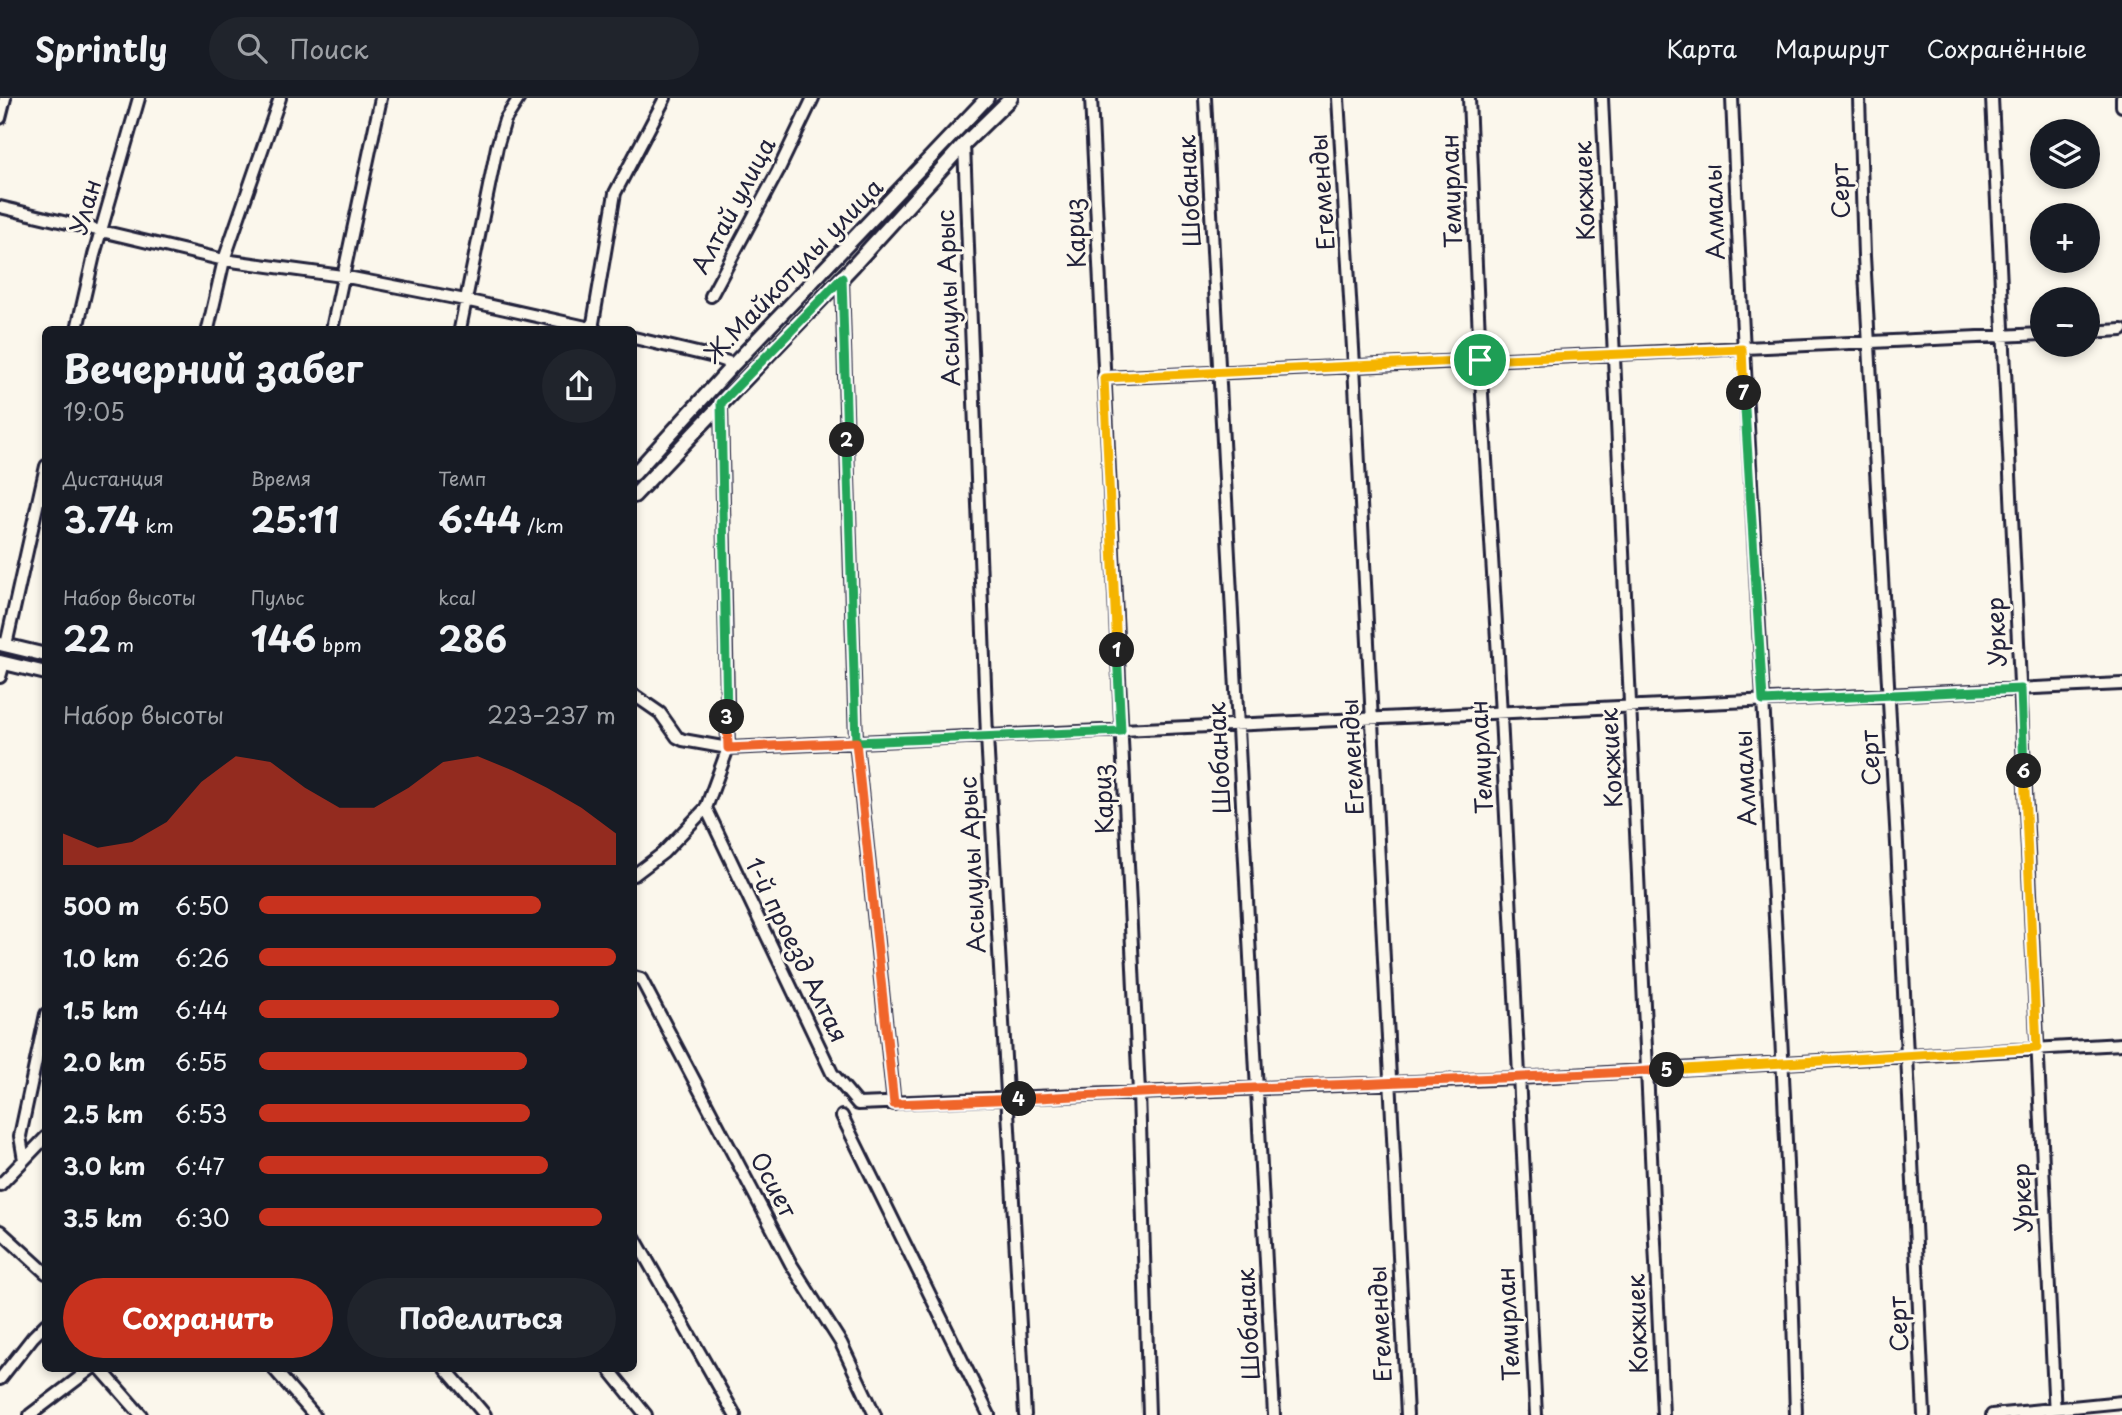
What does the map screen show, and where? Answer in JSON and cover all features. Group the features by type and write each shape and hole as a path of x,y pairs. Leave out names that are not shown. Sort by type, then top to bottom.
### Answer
{"street":[{"path":"0,118 5,98"},
{"name":"Улан","path":"78,326 139,98"},
{"path":"209,326 224,260 280,98"},
{"path":"333,326 381,98"},
{"path":"461,326 505,120 519,98"},
{"path":"593,326 615,193 665,98"},
{"name":"Алтай улица","path":"711,296 778,171 813,98"},
{"name":"Ж.Майкотулы улица","path":"637,471 734,364 987,98"},
{"name":"Ж.Майкотулы улица","path":"637,493 842,278 964,144 1011,98"},
{"name":"Кариз","path":"1091,98 1139,1092 1149,1415"},
{"name":"Шобанак","path":"1205,98 1274,1415"},
{"name":"Егеменды","path":"1338,98 1373,720 1407,1415"},
{"name":"Темирлан","path":"1469,98 1480,360 1501,714 1536,1415"},
{"name":"Кокжиек","path":"1602,98 1663,1415"},
{"name":"Алмалы","path":"1732,98 1742,349 1763,701 1796,1415"},
{"name":"Серт","path":"1859,98 1868,343 1889,695 1924,1415"},
{"name":"Уркер","path":"1992,98 2055,1412"},
{"path":"2122,98 2122,106"},
{"name":"Асылулы Арыс","path":"964,144 987,736 1025,1415"},
{"path":"0,207 224,260 342,276 580,326"},
{"path":"842,278 856,742 894,1104 1518,1078 2122,1044"},
{"path":"2100,331 2122,330"},
{"path":"1104,378 2030,335"},
{"path":"637,339 734,364"},
{"path":"637,869 663,853 706,808 728,748 721,403"},
{"path":"655,450 667,461"},
{"path":"42,483 3,644 42,654"},
{"path":"0,677 2,662 42,672"},
{"path":"637,697 660,713 677,737 728,748 2122,684"},
{"name":"1-й проезд Алтая","path":"706,808 832,1073 858,1104 894,1104"},
{"name":"Осиет","path":"637,978 641,979 791,1264 841,1343 875,1415"},
{"path":"24,1160 20,1136 42,1033"},
{"path":"842,1116 989,1415"},
{"path":"0,1185 42,1141"},
{"path":"0,1231 42,1269"},
{"path":"637,1242 735,1415"},
{"path":"0,1379 42,1328"},
{"path":"30,1415 87,1372"},
{"path":"103,1372 141,1415"},
{"path":"276,1372 314,1415"},
{"path":"447,1372 485,1415"},
{"path":"611,1372 646,1415"},
{"path":"1992,1415 2055,1412 2122,1402"}],"route":[{"path":"1480,360 1104,378 1121,731 856,742 842,278 721,403 728,748 856,742 894,1104 1518,1078 2037,1048 2021,689 1763,701 1742,349 1480,360"}]}
